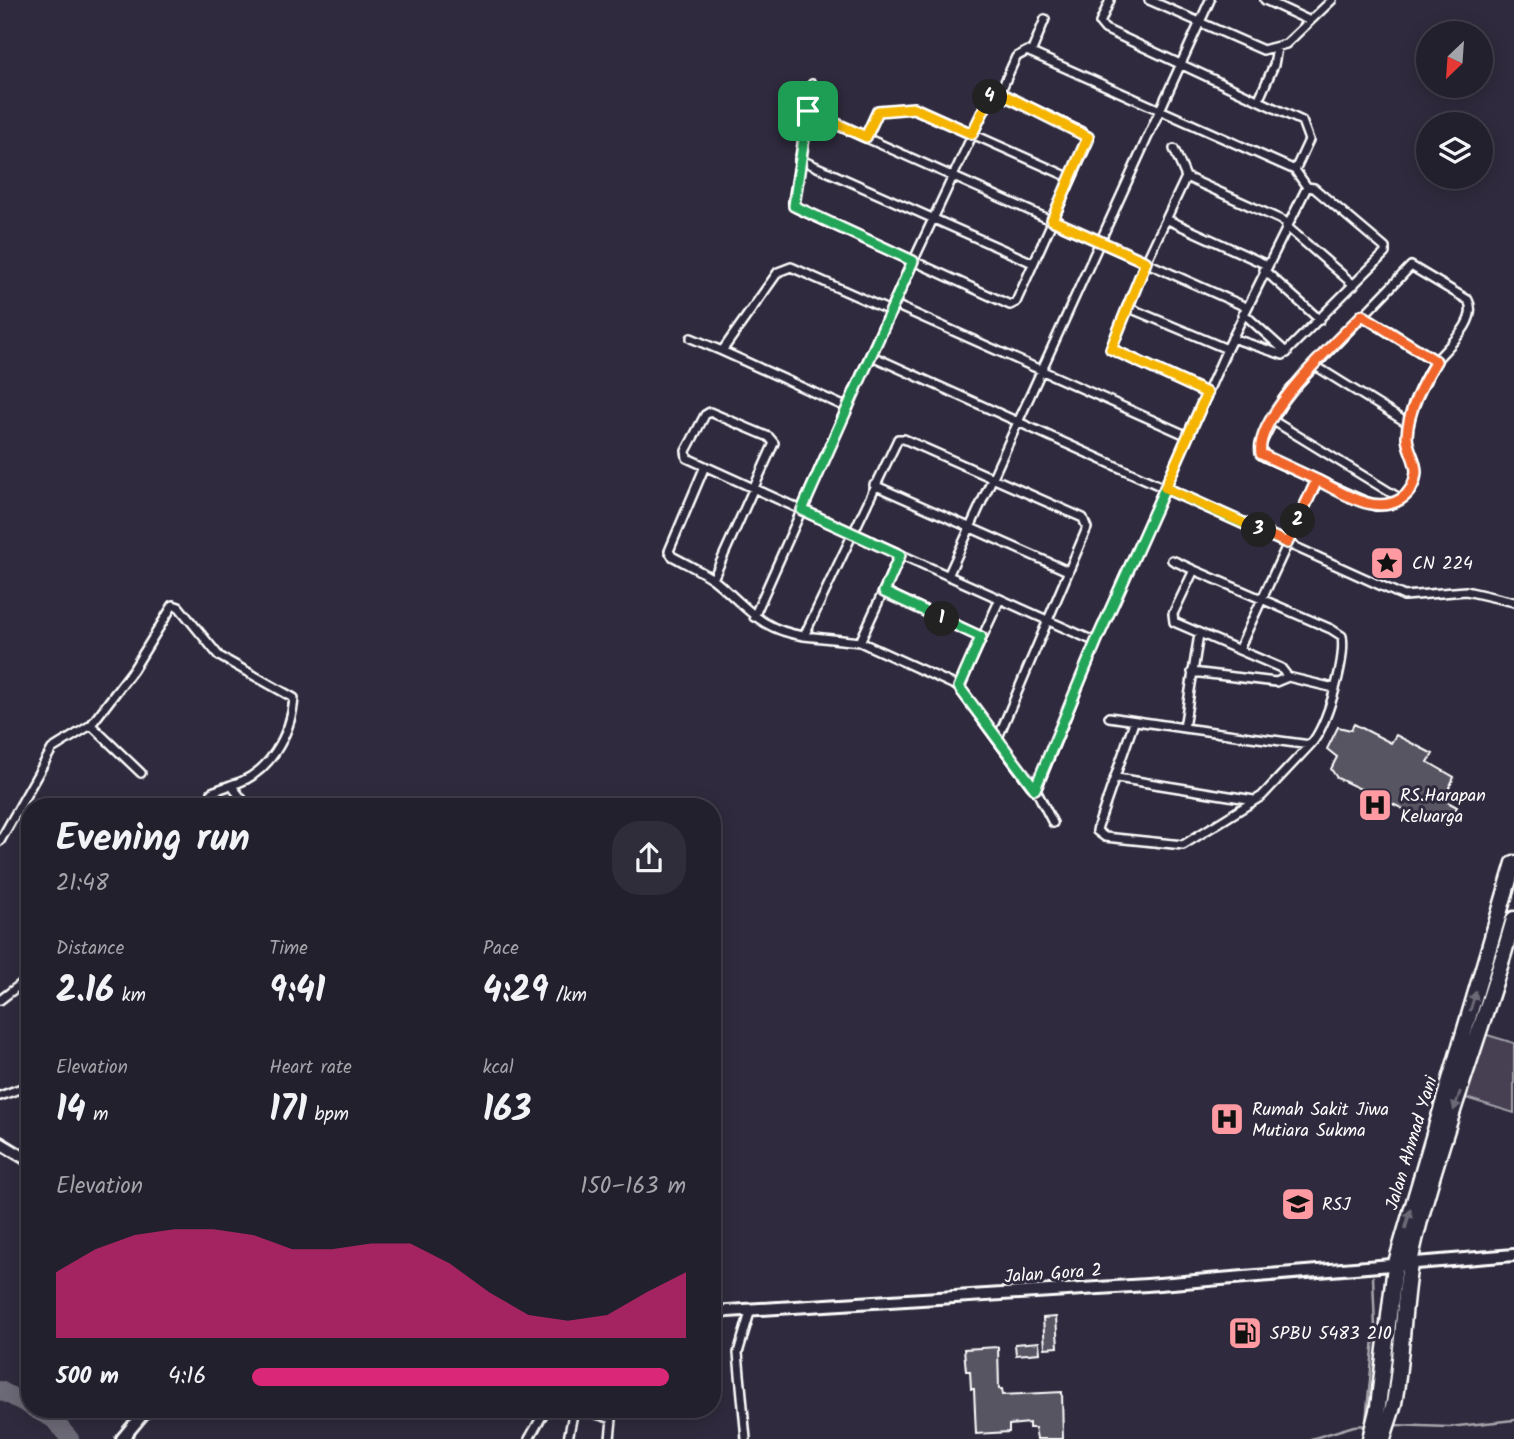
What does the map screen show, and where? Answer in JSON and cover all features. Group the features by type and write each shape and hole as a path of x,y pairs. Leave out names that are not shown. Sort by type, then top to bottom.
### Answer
{"highway":[{"name":"Jalan Ahmad Yani","path":"1377,1437 1378,1407 1390,1395 1395,1266 1514,863"},
{"path":"1377,1437 1390,1395 1411,1264 1432,1177 1484,1024 1514,919"}],"street":[{"path":"1110,0 1101,27 1298,118 1308,131 1309,140 1295,170"},
{"path":"1149,0 1263,50 1286,44 1308,20 1332,0"},
{"path":"948,576 1210,0"},
{"path":"1265,0 1308,20"},
{"path":"1031,53 1045,19"},
{"path":"1259,99 1274,65 1277,48"},
{"path":"754,617 972,134 990,97 1000,93 1016,57 1022,52 1031,53 1295,170 1307,187"},
{"path":"812,84 793,202 797,208 1010,305 1016,302 1089,141 1086,134 1000,93"},
{"path":"866,137 878,111 909,107 1072,178"},
{"path":"808,111 1146,262 1245,310 1287,353"},
{"path":"1174,149 1186,177 1287,224 1354,285"},
{"path":"799,159 1033,263"},
{"path":"1186,177 1146,262 1111,349 1207,393"},
{"path":"1035,789 1096,642 1207,393 1307,187"},
{"path":"1232,338 1278,355 1287,353 1385,253 1385,248 1314,187 1307,187"},
{"path":"1166,219 1266,268 1320,320"},
{"path":"722,351 778,272 791,267 1043,371 1188,436"},
{"path":"1408,267 1415,267 1447,286 1468,300 1470,307 1458,339 1436,361 1409,424 1407,439 1416,470 1414,482 1401,499 1393,504 1371,505 1261,454 1261,443 1285,397 1362,315 1408,267"},
{"path":"1127,307 1227,349"},
{"path":"1362,315 1436,361"},
{"path":"691,338 849,408"},
{"path":"872,356 1409,597 1466,592 1514,602"},
{"path":"1314,365 1409,424"},
{"path":"713,579 753,488 773,441 710,412 705,415 686,453 687,458 753,488 802,510 852,532 900,555 1096,642"},
{"path":"1272,420 1401,499"},
{"path":"804,636 894,442 900,439 1083,518 1087,523 997,740"},
{"path":"705,466 669,551 672,556 713,579 754,617 781,633 860,642 959,687 1035,789 1053,823"},
{"path":"1239,649 1317,480"},
{"path":"874,485 1068,571"},
{"path":"860,642 900,555"},
{"path":"1134,722 1097,831 1105,837 1183,845 1262,796 1310,745 1324,722 1334,688 1342,636 1172,560"},
{"path":"1194,570 1172,619 1178,625 1281,668 1288,677"},
{"path":"884,592 981,637"},
{"path":"959,687 1000,599"},
{"path":"25,798 52,749 92,725 133,670 170,607 176,605 219,656 247,674 292,694 294,698 284,733 271,759 252,778 212,792 211,798"},
{"path":"1184,728 1199,634"},
{"path":"1192,672 1276,682 1288,677 1334,688"},
{"path":"1109,717 1310,745"},
{"path":"92,725 141,773"},
{"path":"1117,778 1255,800"},
{"path":"231,785 241,798"},
{"path":"0,841 21,804"},
{"path":"0,1000 21,984"},
{"path":"0,1097 21,1089"},
{"path":"0,1143 21,1156"},
{"name":"Jalan Gora 2","path":"721,1311 1395,1266 1514,1255"},
{"path":"746,1439 738,1353 751,1309"},
{"path":"122,1439 140,1418"},
{"path":"529,1439 541,1418"},
{"path":"568,1439 572,1418"},
{"path":"609,1418 612,1419 610,1439"}],"shaded area":[{"path":"1484,1034 1514,1043 1514,1113 1466,1098"}],"building":[{"path":"1354,724 1391,743 1396,735 1433,754 1428,762 1454,777 1444,800 1457,807 1451,819 1437,812 1431,822 1337,778 1331,769 1337,757 1327,749 1338,727 1351,730"},
{"path":"1056,1317 1058,1347 1045,1348 1043,1318"},
{"path":"1039,1342 1040,1353 1016,1355 1015,1344"},
{"path":"998,1347 999,1389 1002,1389 1003,1395 1062,1392 1063,1439 1037,1439 1035,1428 1029,1428 1029,1423 1009,1425 1009,1432 976,1434 974,1389 971,1389 970,1371 966,1371 964,1349"}],"waterway":[{"path":"1366,1421 1375,1328 1373,1277"},
{"path":"0,1390 21,1401"},
{"path":"51,1418 70,1439"},
{"path":"1393,1425 1449,1427 1514,1420"},
{"path":"1311,1439 1354,1426 1369,1425"},
{"path":"1362,1439 1364,1426"}],"place":[{"name":"CN 224","path":"1387,563"},
{"name":"RS.Harapan Keluarga","path":"1375,805"},
{"name":"Rumah Sakit Jiwa Mutiara Sukma","path":"1227,1119"},
{"name":"RSJ","path":"1298,1204"},
{"name":"SPBU 5483 210","path":"1245,1333"}],"route":[{"path":"808,111 794,206 913,261 802,510 900,555 884,592 981,637 959,687 1035,789 1096,642 1165,488 1287,543 1317,480 1371,505 1393,504 1407,495 1414,482 1416,470 1407,439 1409,424 1426,379 1436,361 1362,315 1280,403 1259,450 1265,457 1317,480 1287,543 1248,525 1165,488 1207,393 1111,349 1146,262 1052,220 1089,141 1086,134 1000,93 994,93 990,97 972,134 909,107 878,111 866,137 808,111"}]}
